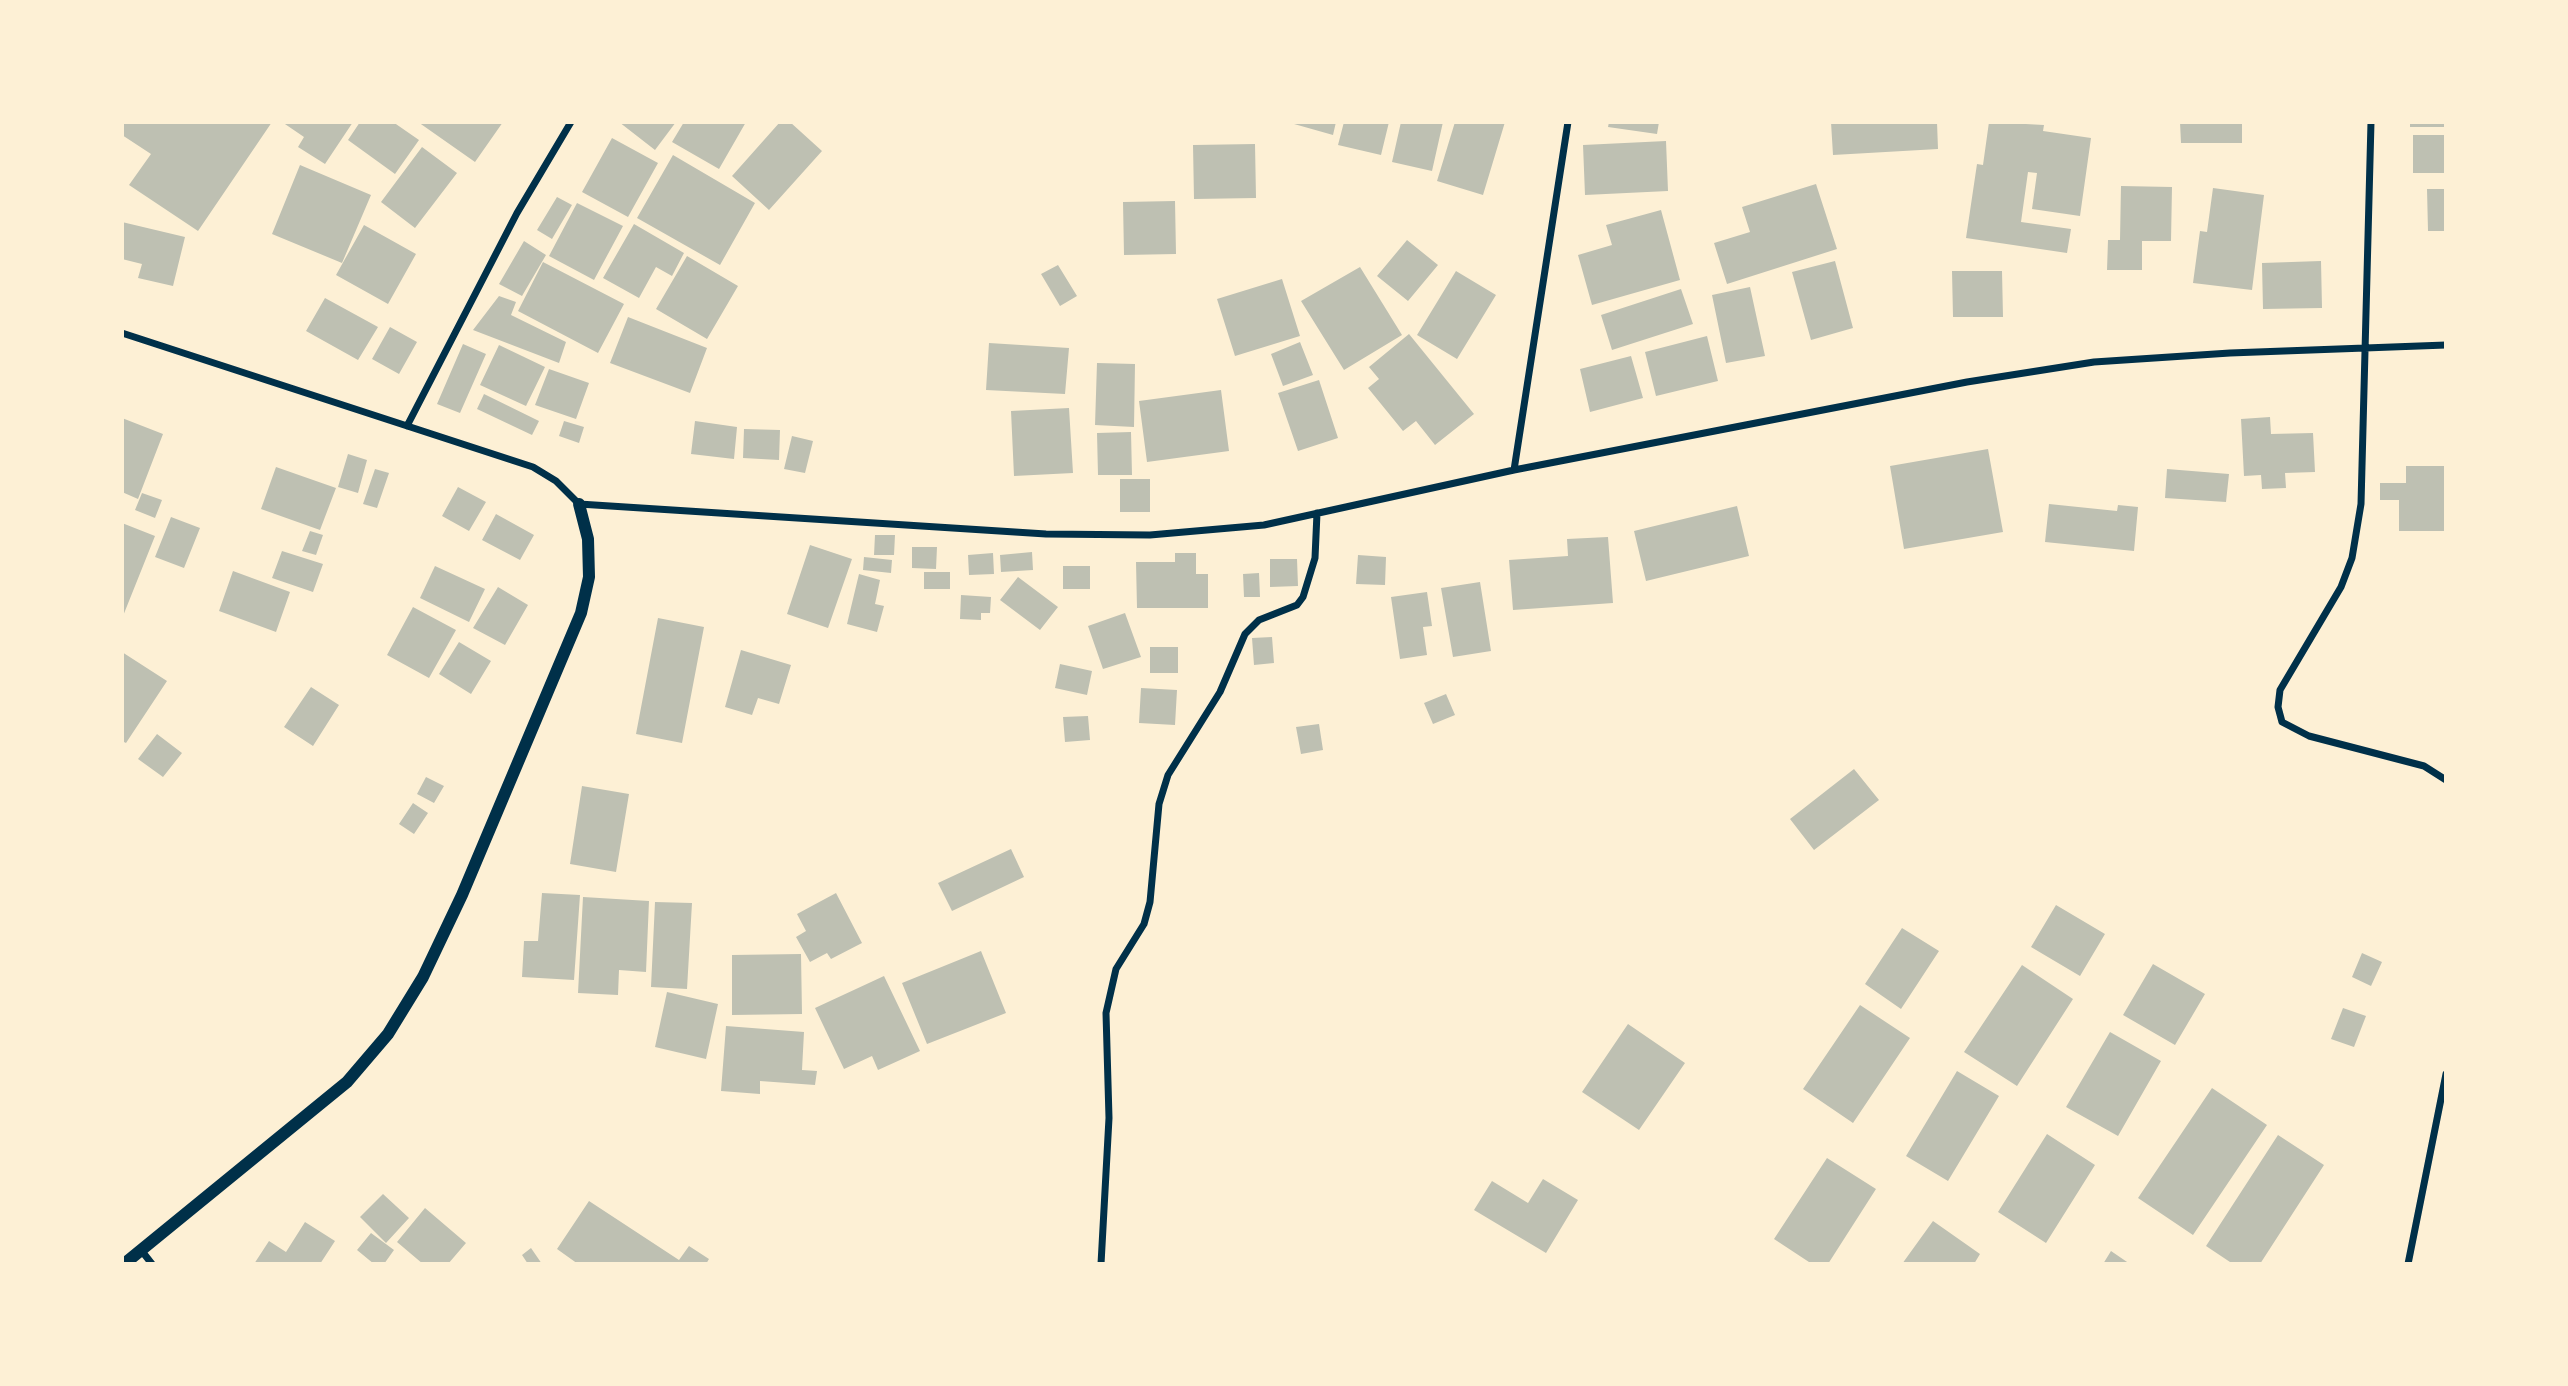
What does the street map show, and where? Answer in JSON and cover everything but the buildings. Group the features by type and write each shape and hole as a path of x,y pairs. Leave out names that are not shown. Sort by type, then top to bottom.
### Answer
{"street":[{"path":"407,426 517,212 570,122"},
{"path":"1514,470 1568,122"},
{"path":"2371,122 2361,504 2352,558 2341,587 2280,690 2278,707 2282,722 2309,736 2424,766 2445,780"},
{"path":"122,333 533,467 556,481 579,504 588,539 589,577 581,613 463,895 423,977 388,1034 347,1082 124,1264"},
{"path":"579,504 1046,534 1150,535 1264,525 1514,470 1967,382 2094,362 2230,353 2445,345"},
{"path":"1101,1264 1109,1118 1105,1013 1116,969 1144,924 1150,902 1158,804 1168,775 1220,692 1245,634 1259,620 1297,605 1303,597 1315,558 1317,513"},
{"path":"2408,1264 2445,1074"},
{"path":"141,1250 152,1264"}]}
